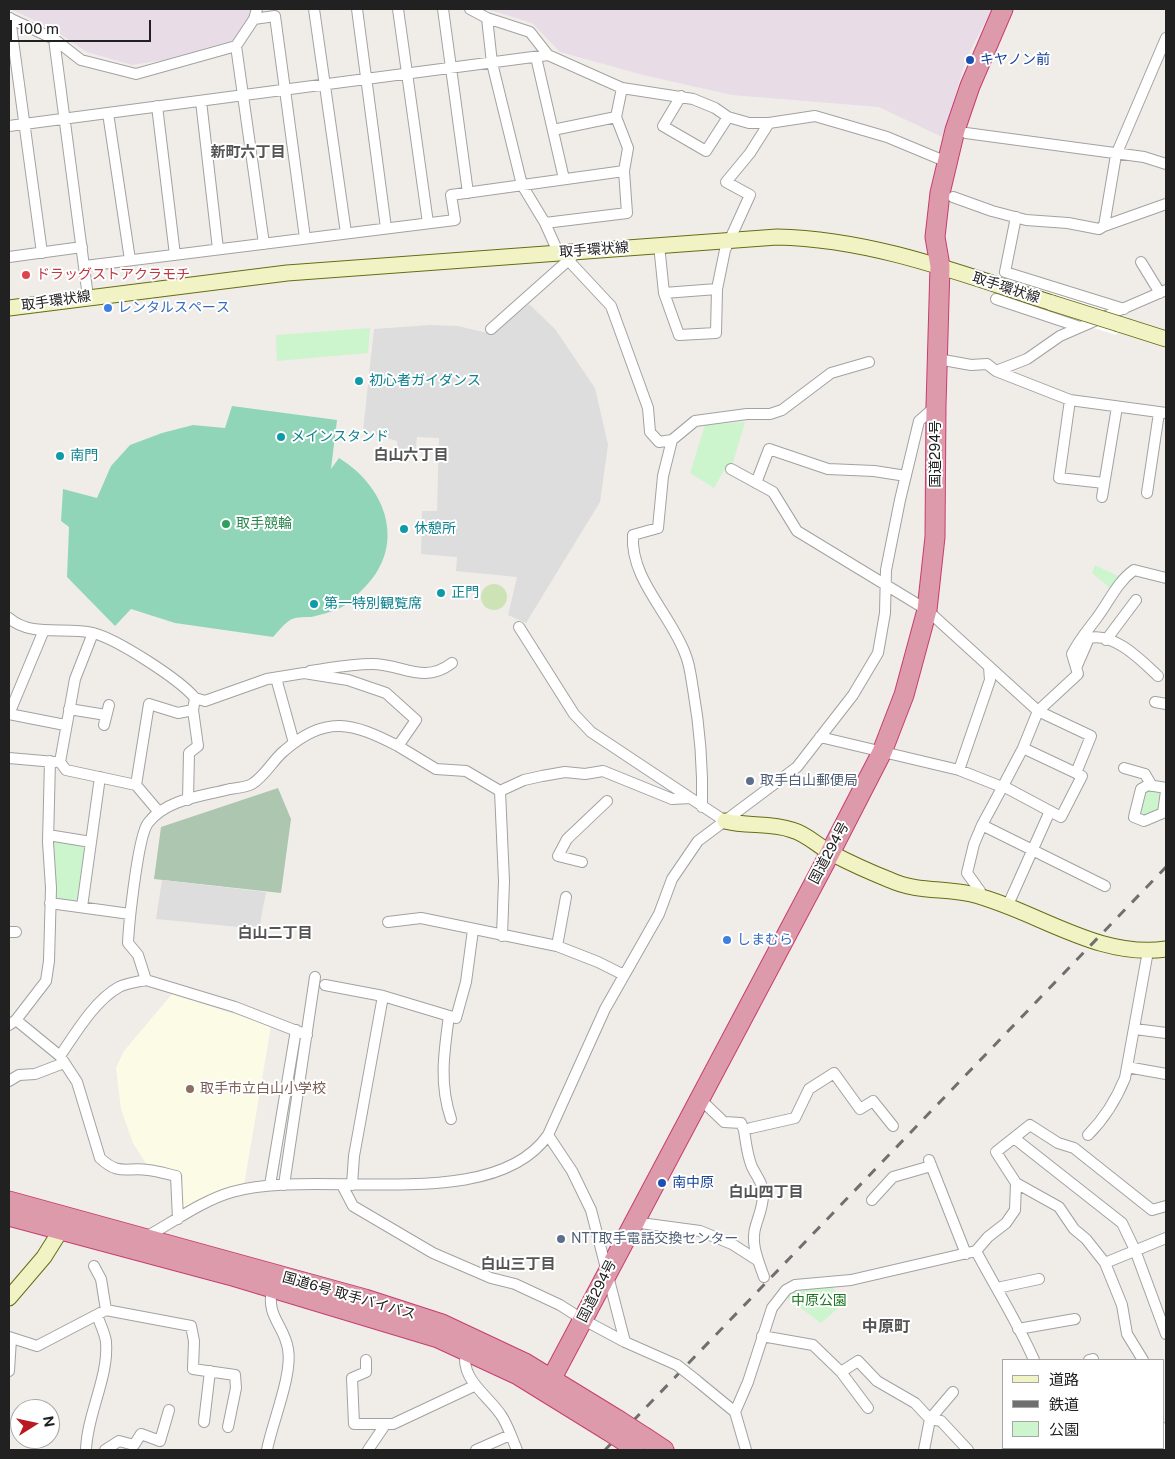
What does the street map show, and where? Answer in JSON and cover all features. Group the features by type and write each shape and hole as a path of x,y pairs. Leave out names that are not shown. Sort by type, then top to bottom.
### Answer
{"highway":[{"name":"国道294号","path":"548,1385 882,752 913,668 927,610 935,537 940,266 935,237 947,162 955,130 970,86 1003,9"},
{"name":"国道294号","path":"940,266 966,133 985,81 1017,9"},
{"name":"国道6号 取手バイパス","path":"9,1201 65,1224 272,1288 397,1324 466,1349 548,1385"},
{"name":"国道6号 取手バイパス","path":"9,1216 65,1224 144,1239 402,1310 469,1336 613,1425 640,1445 664,1450"}],"street":[{"path":"9,18 54,39 81,60 136,74 236,46 254,20 256,9"},
{"path":"314,9 346,233"},
{"path":"357,9 386,228"},
{"path":"398,9 428,223"},
{"path":"443,9 468,193"},
{"path":"470,9 487,18 530,32 548,55 622,88 681,96 715,108 728,117 749,123 815,116 887,137 947,162"},
{"path":"254,20 275,16 305,238"},
{"path":"9,18 42,253"},
{"path":"487,18 492,63 522,185 545,223 568,255 611,306 648,408 650,432 659,442 672,440 695,421 747,414 770,414 782,410 831,373 869,362"},
{"path":"1104,226 1116,155 1166,38"},
{"path":"54,39 88,297"},
{"path":"236,46 264,244"},
{"path":"9,126 548,55"},
{"path":"536,57 564,180"},
{"path":"545,223 627,212 624,171 628,148 616,117 622,88"},
{"path":"681,96 663,126 706,151 728,117"},
{"path":"201,101 218,249"},
{"path":"157,106 174,255"},
{"path":"108,113 130,260"},
{"path":"553,130 616,117"},
{"path":"659,245 664,293 679,336 716,332 717,289 725,250 750,195 726,182 750,153 769,122"},
{"path":"966,133 1116,155 1144,157 1166,164"},
{"path":"84,266 455,220 451,195 624,171"},
{"path":"953,197 992,211 1016,217 1068,223 1099,229 1166,204"},
{"path":"1016,217 1002,283 1080,327"},
{"name":"取手環状線","path":"9,308 288,273 568,255 659,245 777,237 816,239 886,251 1121,317 1166,339"},
{"path":"9,257 82,248"},
{"path":"491,330 568,255"},
{"path":"996,371 1027,359 1060,336 1080,327 1121,317 1163,291 1141,262"},
{"path":"664,293 717,289"},
{"path":"938,358 971,365 987,364 996,371 1070,400 1162,413 1147,493"},
{"path":"1070,400 1059,478 1104,483"},
{"path":"144,1239 209,1201 232,1192 284,1184 347,1185 438,1182 500,1170 528,1157 539,1148 548,1135 605,1009 659,914 672,879 698,840 797,768 853,695 878,653 884,613 886,570 906,476 919,421 936,406"},
{"path":"1102,497 1117,406"},
{"path":"672,440 663,476 658,528 632,534 632,541 641,575 681,642 687,658 701,736 702,807"},
{"path":"756,483 769,449 828,469 874,471 906,476"},
{"path":"731,469 773,492 798,530 927,610 1038,711 1091,736 1076,773"},
{"path":"980,897 980,891 967,873 974,844 1023,748 1038,711 1078,674 1072,654 1081,636 1096,619 1122,578 1134,570 1166,578"},
{"path":"1106,640 1136,600"},
{"path":"9,618 19,627 93,633 141,656 188,690 195,698 205,701 276,678 338,666 372,664 430,674 442,671 452,663"},
{"path":"519,627 574,714 591,732 725,821 739,825 780,826 794,830 830,852 905,886 980,897 1115,947 1148,951 1166,949"},
{"path":"44,630 9,714 65,725"},
{"path":"93,633 75,679 55,762 48,835 50,903 49,961 46,981 12,1022 62,1059 77,1082 100,1158 109,1166 118,1170 147,1169 176,1176 178,1219"},
{"path":"1076,668 1089,638 1097,636 1127,648 1158,676"},
{"path":"959,770 990,680 989,666"},
{"path":"304,672 348,680 379,690 404,707 416,720 398,746"},
{"path":"276,678 294,743"},
{"path":"188,800 189,753 198,746 193,710 195,698"},
{"path":"1155,702 1166,704"},
{"path":"136,785 149,704 178,713 193,710"},
{"path":"69,709 106,715"},
{"path":"146,980 138,955 128,943 130,914 146,825 158,811 188,800 252,784 284,751 312,730 344,725 367,730 436,769 466,772 500,791"},
{"path":"820,737 959,770 1002,786 1061,817 1082,776 1023,748"},
{"path":"12,758 55,762 66,770 136,785 158,811"},
{"path":"1124,768 1146,774 1152,786"},
{"path":"500,791 524,780 542,776 565,772 585,774 603,771 672,799 690,798"},
{"path":"82,907 100,777"},
{"path":"1148,785 1166,790 1163,813 1144,820 1134,817 1141,789 1148,785"},
{"path":"500,791 504,881 502,936"},
{"path":"582,862 558,856 567,839 607,801"},
{"path":"1006,907 1050,811"},
{"path":"982,826 1105,886"},
{"path":"48,835 91,842"},
{"path":"557,946 566,897"},
{"path":"50,903 130,914"},
{"path":"388,922 421,918 557,946 598,962 624,975"},
{"path":"325,984 383,996 456,1018 466,982 473,930"},
{"path":"1088,1135 1102,1121 1118,1094 1127,1067 1148,951"},
{"path":"284,1184 315,977"},
{"path":"9,1081 19,1075 35,1074 62,1059 85,1020 112,992 122,986 146,980 235,1006 307,1035"},
{"path":"383,996 347,1185 353,1206 433,1253 491,1278 515,1284 560,1305 582,1320 625,1342 677,1366 735,1412 746,1450"},
{"path":"449,1016 442,1075 444,1094 451,1119"},
{"path":"1135,1028 1166,1033"},
{"path":"270,1185 296,1030"},
{"path":"1127,1067 1166,1074"},
{"path":"744,1130 795,1118 809,1089 834,1073 860,1109 873,1102 893,1126"},
{"path":"699,1098 724,1122 741,1123 744,1130 747,1153 752,1168 762,1183 763,1196 761,1210 755,1227 754,1250 764,1277"},
{"path":"1142,1359 1127,1334 1122,1305 1106,1263 1086,1238 1074,1229 1059,1207 1016,1184 996,1152 1030,1125 1058,1143 1074,1148 1152,1210 1166,1206"},
{"path":"548,1135 572,1171 591,1210 625,1342"},
{"path":"1014,1138 1122,1224 1135,1250 1166,1334"},
{"path":"872,1200 893,1177 930,1163 971,1252 997,1288 1025,1339 1034,1359"},
{"path":"735,1412 748,1382 772,1308 786,1290 795,1285 851,1280 971,1252 1006,1223 1015,1210 1016,1184"},
{"path":"633,1222 700,1231 732,1244 757,1260"},
{"path":"9,1298 44,1257 65,1224"},
{"path":"1106,1263 1166,1238"},
{"path":"86,1450 87,1431 105,1361 106,1341 102,1312 101,1279 94,1266"},
{"path":"997,1288 1039,1279"},
{"path":"267,1450 284,1388 289,1350 272,1312 270,1299 272,1288"},
{"path":"9,1371 10,1338 38,1346 102,1312 191,1326 194,1341 193,1369 235,1375 236,1388 228,1428"},
{"path":"1018,1329 1075,1319"},
{"path":"762,1336 813,1345 841,1372 868,1408"},
{"path":"466,1349 464,1357 474,1386 501,1415 517,1450"},
{"path":"366,1360 366,1372 352,1378 354,1424 393,1424 474,1386"},
{"path":"841,1372 858,1361 877,1381 915,1403 930,1419 941,1421 968,1450"},
{"path":"204,1422 210,1371"},
{"path":"924,1450 930,1419 953,1392"},
{"path":"105,1450 119,1441 134,1445 141,1434 160,1441 169,1410"},
{"path":"368,1450 384,1425"},
{"path":"1165,1426 1166,1450"},
{"path":"476,1450 510,1435"}],"shaded area":[{"path":"11,9 250,9 254,19 237,39 164,60 132,65 87,52 54,30"},
{"path":"487,9 992,9 967,57 942,137 879,107 732,95 643,75 560,52 532,23"},
{"path":"529,304 555,329 595,388 608,445 600,502 526,623 508,615 517,577 456,571 457,557 421,554 422,511 437,511 439,438 417,437 415,457 398,452 397,441 363,431 374,329 430,325 458,326 491,334"},
{"path":"278,788 291,819 281,893 154,879 161,827"},
{"path":"162,880 266,892 259,929 156,919"},
{"name":"取手市立白山小学校","path":"172,994 271,1026 244,1185 180,1211 183,1175 147,1165 133,1143 121,1109 116,1068 124,1051"}],"green space":[{"path":"370,328 368,353 277,361 276,335"},
{"name":"取手競輪","path":"232,406 337,420 331,469 339,458 356,471 370,485 380,502 386,520 388,538 384,556 376,574 356,596 343,606 311,617 299,617 289,620 273,637 175,623 131,609 115,626 67,577 69,527 61,521 63,489 97,498 111,466 130,445 162,433 193,425 225,428"},
{"path":"745,422 731,469 726,467 714,488 690,473 705,425"},
{"path":"1095,565 1122,578 1115,592 1092,573"},
{"path":"494,584 503,588 507,597 503,606 494,610 485,606 481,597 485,588"},
{"path":"1146,791 1159,791 1162,795 1159,810 1145,816 1140,813"},
{"path":"53,841 86,847 82,907 50,903"},
{"name":"中原公園","path":"829,1282 844,1303 821,1323 783,1295 786,1290"}],"pier":[{"path":"1006,276 1124,314 1116,335 999,298"}],"railway":[{"path":"605,1450 1166,867"}],"place":[{"name":"キヤノン前","path":"970,60"},
{"name":"ドラッグストアクラモチ","path":"26,275"},
{"name":"レンタルスペース","path":"108,308"},
{"name":"初心者ガイダンス","path":"359,381"},
{"name":"メインスタンド","path":"281,437"},
{"name":"南門","path":"60,456"},
{"name":"取手競輪","path":"226,524"},
{"name":"休憩所","path":"404,529"},
{"name":"正門","path":"441,593"},
{"name":"第一特別観覧席","path":"314,604"},
{"name":"取手白山郵便局","path":"750,781"},
{"name":"しまむら","path":"727,940"},
{"name":"取手市立白山小学校","path":"190,1089"},
{"name":"南中原","path":"662,1183"},
{"name":"NTT取手電話交換センター","path":"561,1239"}],"district":[{"name":"新町六丁目","path":"248,152"},
{"name":"白山六丁目","path":"411,455"},
{"name":"白山二丁目","path":"275,933"},
{"name":"白山四丁目","path":"766,1192"},
{"name":"白山三丁目","path":"518,1264"},
{"name":"中原町","path":"886,1327"}]}
